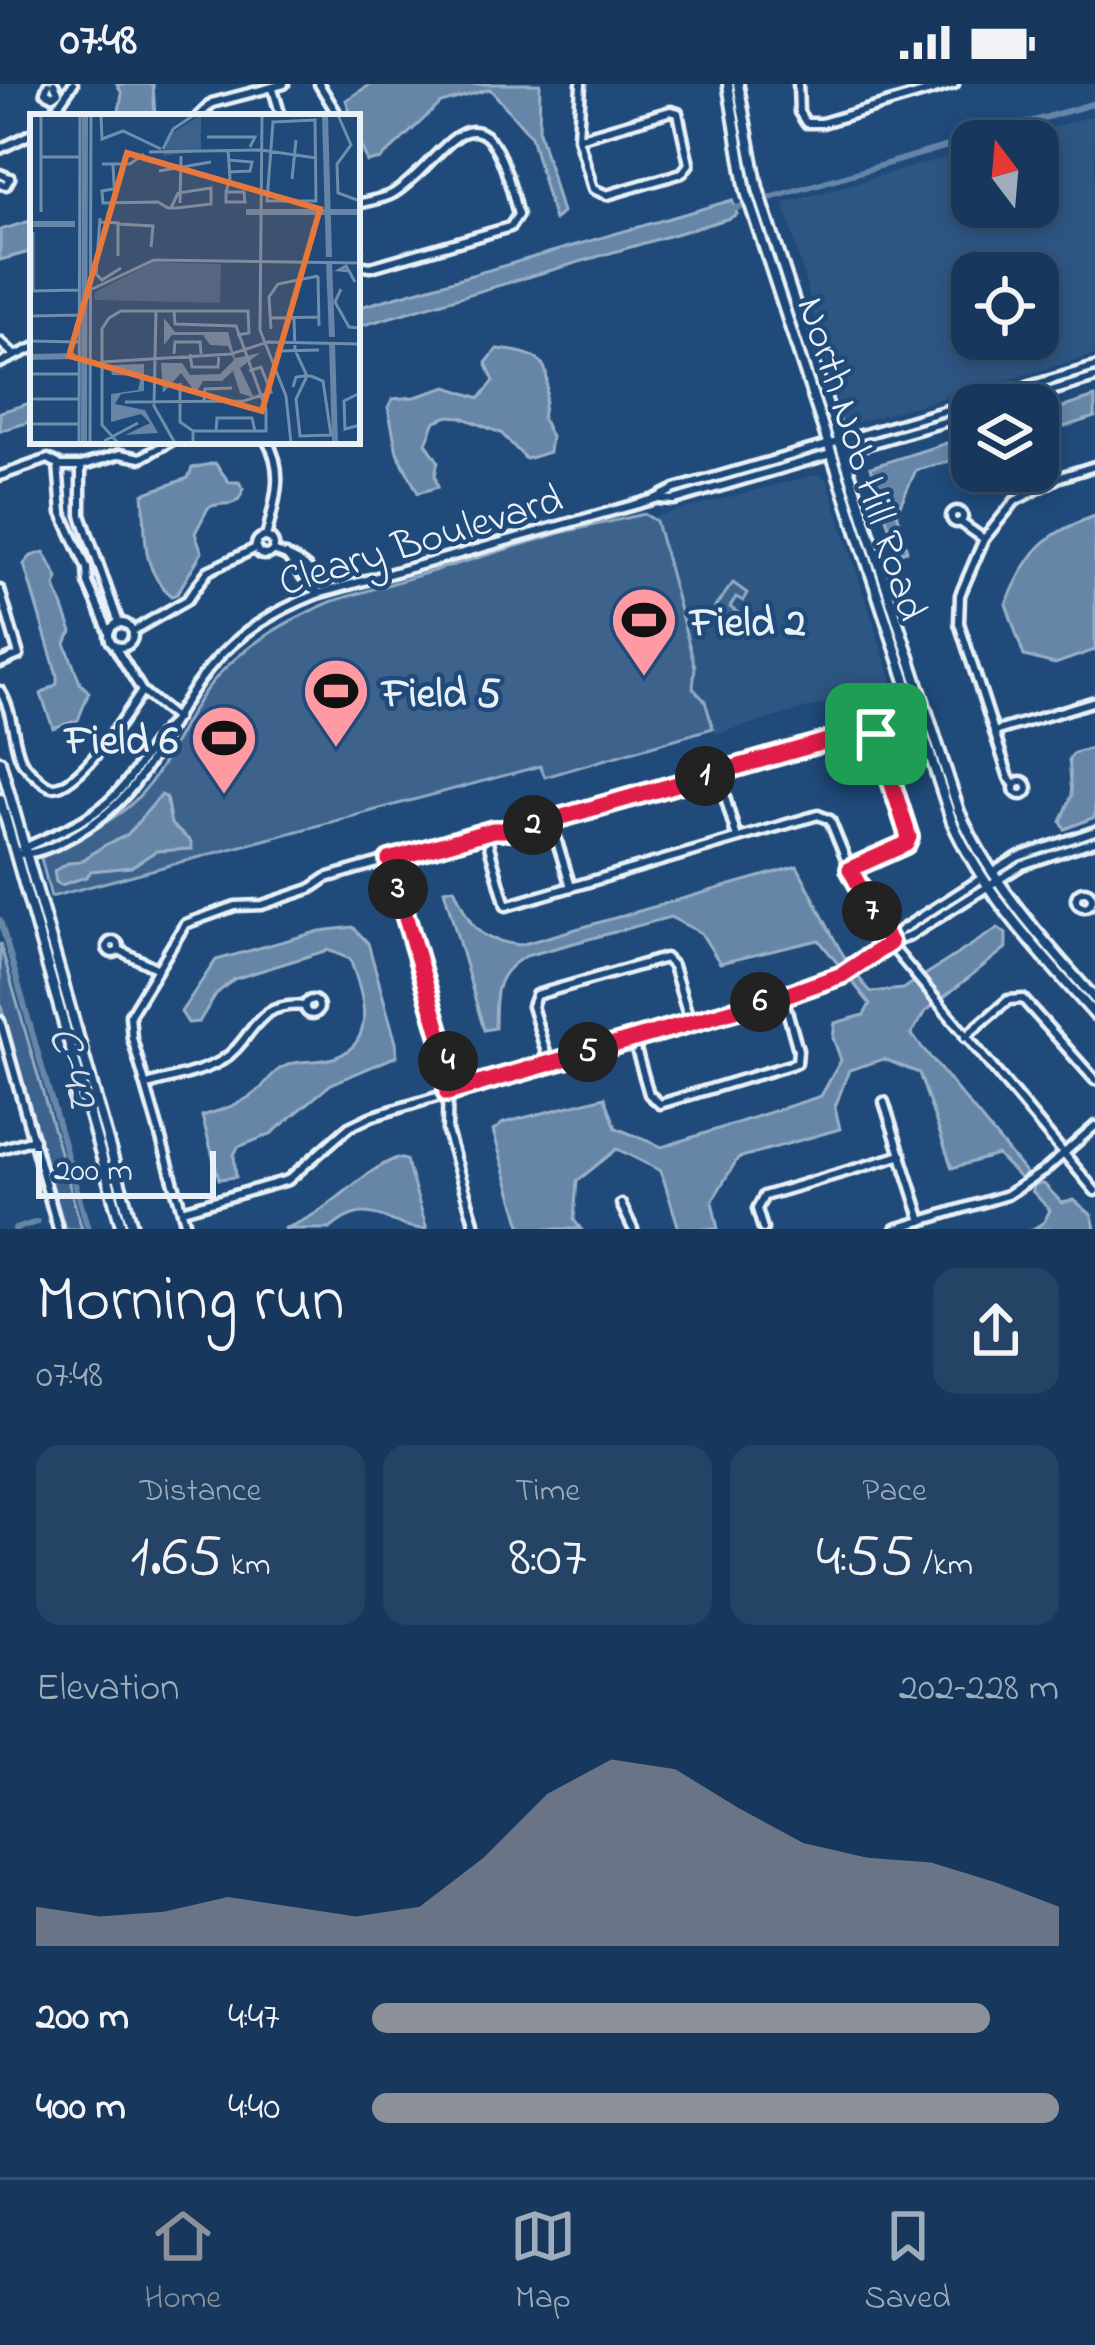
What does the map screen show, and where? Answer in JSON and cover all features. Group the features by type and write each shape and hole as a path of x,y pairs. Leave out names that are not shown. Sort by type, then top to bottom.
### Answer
{"main road":[{"name":"North Nob Hill Road","path":"728,84 752,212 940,789 984,883 1095,1015"},
{"name":"North Nob Hill Road","path":"738,84 758,189 959,811 1014,905 1095,999"},
{"path":"0,761 122,1229"},
{"path":"0,799 22,852 133,1229"}],"street":[{"path":"55,90 73,84"},
{"path":"200,114 204,107 284,84"},
{"path":"319,84 337,114"},
{"path":"578,138 678,113 687,169 600,194 592,189 578,138 581,84"},
{"path":"798,84 800,112 806,123 954,84"},
{"path":"273,88 280,114"},
{"path":"360,203 392,194 455,136 480,132 501,153 518,214 510,227 371,267 360,265"},
{"path":"0,149 30,134"},
{"path":"0,184 10,180 1,171"},
{"path":"0,342 14,355"},
{"path":"0,363 30,349"},
{"name":"Cleary Boulevard","path":"830,449 839,440 1095,367"},
{"path":"1059,389 1095,379"},
{"name":"Cleary Boulevard","path":"22,852 73,836 116,806 146,771 207,670 239,638 276,612 317,594 656,499 675,489 830,449 843,451 951,420"},
{"path":"0,476 48,459 59,466 81,466 120,454 141,458 166,444"},
{"path":"266,537 279,477 270,444"},
{"path":"59,466 62,513 114,645 142,691 176,719"},
{"path":"81,466 81,515 119,623"},
{"path":"1015,785 994,732 958,609 984,539 1016,502 1035,488 1095,466"},
{"path":"960,522 984,539"},
{"path":"114,645 128,645 133,632 187,600 208,571 256,548 259,539 266,537"},
{"path":"266,537 274,543 273,551"},
{"path":"256,548 264,556 273,551"},
{"path":"273,551 303,563 318,585 317,594"},
{"path":"0,590 19,656 0,663"},
{"path":"119,623 133,632"},
{"path":"109,632 119,623"},
{"path":"0,691 20,757 49,787 55,787 101,748 142,691"},
{"path":"994,732 1095,701"},
{"path":"187,1229 132,1038 130,1015 185,924 235,906 262,905 310,889 326,878 484,832 517,830 869,729 876,734 909,837 906,844 850,869"},
{"path":"718,772 737,838"},
{"path":"484,832 506,906 818,815 830,820 890,943 1095,1191"},
{"path":"551,820 571,887"},
{"path":"994,877 1018,857 1095,831"},
{"path":"182,1210 288,1180 349,1127 447,1093 842,975 890,943 901,930 994,877 1095,841"},
{"path":"389,860 448,1061 447,1131 476,1229"},
{"path":"119,950 156,968"},
{"path":"549,1063 532,1006 536,995 665,958 673,966 690,1022"},
{"path":"633,1039 650,1094 661,1104 797,1063 798,1050 783,996"},
{"path":"965,1037 1015,997 1023,999 1095,1080"},
{"path":"147,1085 214,1065 231,1054 254,1022 269,1011 305,1006"},
{"path":"0,1021 58,1229"},
{"path":"884,1102 922,1221"},
{"path":"895,1229 1007,1195 1095,1126"},
{"path":"0,1149 34,1139"},
{"path":"763,1229 758,1201 764,1196 902,1155"},
{"path":"621,1204 633,1229"}],"shaded area":[{"path":"117,84 153,84 155,114 119,114 122,94"},
{"path":"371,84 540,84 539,131 562,213 554,220 531,136 490,89 441,103 381,159 367,162 360,141 360,114 351,114 346,100"},
{"path":"1095,115 1095,355 992,384 951,384 951,396 844,426 784,203 951,156 951,228 1059,228 1059,125"},
{"path":"732,200 737,214 360,326 360,307"},
{"path":"30,221 30,252 0,260 0,230"},
{"path":"497,349 529,355 544,367 547,388 542,418 551,437 549,452 526,459 501,433 449,416 435,421 426,443 438,461 438,487 418,493 397,452 388,407 393,399 447,387 480,398 494,381 486,363"},
{"path":"1095,397 1095,417 1059,428 1059,408"},
{"path":"30,403 30,422 0,431 0,412"},
{"path":"951,442 951,461 916,470 897,512 907,551 897,554 871,467"},
{"path":"215,463 229,482 239,482 243,489 234,503 208,508 195,533 202,552 177,594 171,596 160,585 149,560 143,494 188,478 192,468"},
{"path":"818,474 827,480 893,684 716,734 706,701 694,687 696,667 653,517"},
{"path":"644,514 656,521 695,667 693,688 705,701 713,728 545,777 540,766 51,897 41,858 129,806 162,765 206,690 263,637 333,601 564,532"},
{"path":"1095,516 1095,650 1055,664 1024,656 1006,604 1014,586 1038,548"},
{"path":"44,552 58,578 55,586 72,632 65,643 80,683 89,692 78,720 53,728 41,694 57,684 57,675 24,564"},
{"path":"733,583 747,593 743,601 736,597 730,607 738,613 734,620 718,624 715,607"},
{"path":"1095,747 1095,817 1065,829 1061,822 1072,795 1069,759"},
{"path":"161,795 166,797 171,824 191,842 192,849 156,851 131,867 91,871 61,885 56,882 54,871 127,835"},
{"path":"797,866 839,948 871,992 903,989 998,928 1006,934 1006,948 925,1012 911,1034 1029,1177 1022,1180 997,1155 952,1168 919,1073 884,1059 849,1070 835,1107 840,1129 738,1158 712,1201 718,1229 679,1229 661,1171 617,1149 577,1181 574,1220 581,1229 522,1229 493,1131 503,1123 605,1097 616,1128 662,1147 821,1096 841,1060 833,1038 835,1023 864,1015 870,1004 819,940 720,963 701,933 670,917 526,956 502,978 495,1028 484,1030 444,890 454,888 471,922 484,935 520,945"},
{"path":"353,927 368,943 397,1056 331,1084 271,1134 238,1147 236,1177 219,1179 202,1116 247,1098 287,1065 329,1059 350,1049 363,1027 362,999 350,959 328,950 234,979 216,994 199,1022 188,1023 181,1012 216,960 320,931"},
{"path":"0,943 82,1229 65,1229 0,1003"},
{"path":"397,1158 406,1160 427,1229 368,1213 330,1229 283,1229 316,1213"},
{"path":"1035,1184 1044,1184 1062,1203 1074,1200 1092,1215 1095,1229 1033,1229 1050,1210 1032,1191"}],"waterway":[{"path":"729,210 1095,103"},
{"name":"C-42","path":"0,920 88,1229"},
{"path":"15,1229 37,1222"}],"place":[{"name":"Field 2","path":"644,679"},
{"name":"Field 5","path":"336,750"},
{"name":"Field 6","path":"224,797"}],"route":[{"path":"862,730 876,734 909,837 906,844 850,869 890,943 842,975 783,996 447,1093 448,1061 389,860 493,830 517,830 862,730"}]}
